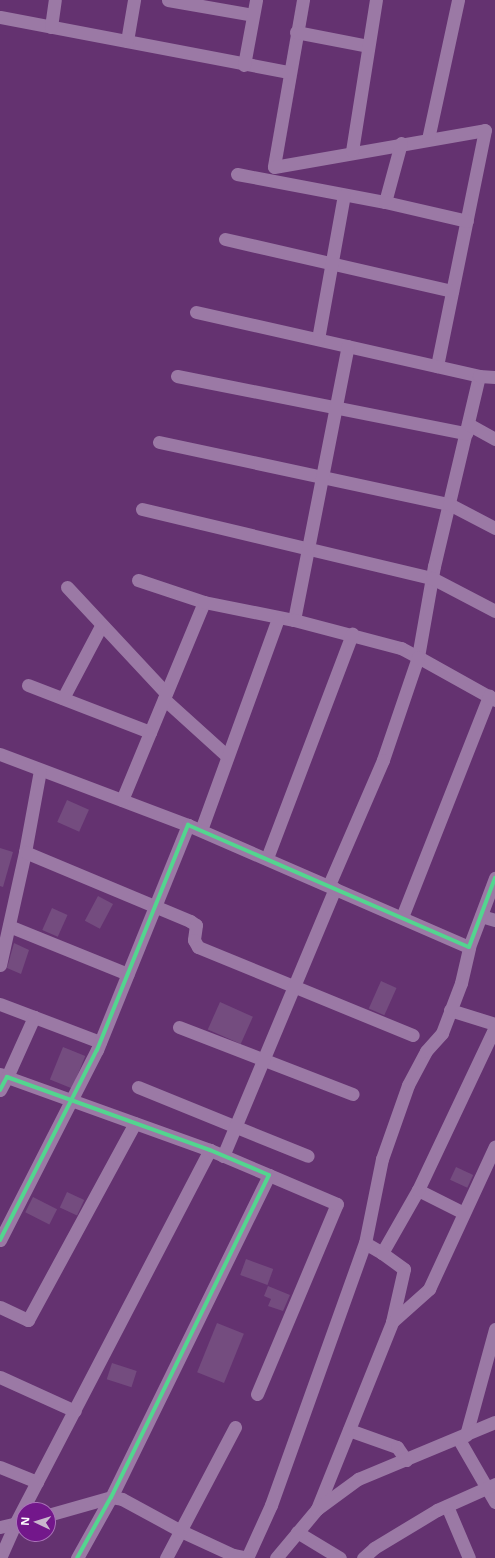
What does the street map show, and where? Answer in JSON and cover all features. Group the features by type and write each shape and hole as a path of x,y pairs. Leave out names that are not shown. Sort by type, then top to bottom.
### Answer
{"street":[{"path":"51,27 55,0"},
{"path":"127,41 134,0"},
{"path":"168,0 253,15"},
{"path":"244,65 256,0"},
{"path":"271,181 296,32 303,0"},
{"path":"352,151 376,0"},
{"path":"428,139 458,0"},
{"path":"0,17 244,65 289,72"},
{"path":"296,32 368,46"},
{"path":"274,167 352,151 490,130 467,221 437,366"},
{"path":"385,202 401,143"},
{"path":"237,174 385,202 467,221"},
{"path":"318,340 344,195"},
{"path":"225,239 452,291"},
{"path":"196,312 479,376 495,377"},
{"path":"294,620 306,548 337,408 348,346"},
{"path":"177,376 337,408 467,429 495,439"},
{"path":"223,1156 294,988 332,887 383,760 418,657 432,578 479,376"},
{"path":"159,442 449,504 495,528"},
{"path":"142,509 432,578 495,611"},
{"path":"138,580 204,602 278,619 294,620 401,648 492,698 402,917"},
{"path":"67,587 165,696 226,755"},
{"path":"122,800 204,602"},
{"path":"201,830 226,755 278,619"},
{"path":"63,698 101,626"},
{"path":"267,858 352,634"},
{"path":"28,685 150,732"},
{"path":"0,754 201,830 469,947"},
{"path":"0,965 25,852 40,770"},
{"path":"0,1240 100,1042 188,825"},
{"path":"25,852 156,904 196,925 194,940 198,948 413,1035"},
{"path":"56,1513 111,1498 122,1499 182,1531 233,1555 248,1558 271,1505 365,1243 382,1159 408,1085 426,1051 442,1033 461,983 469,947 495,878"},
{"path":"481,916 495,920"},
{"path":"9,926 128,974"},
{"path":"0,1004 100,1042"},
{"path":"382,1252 418,1190 495,1025 450,1010"},
{"path":"0,1090 4,1075 34,1017"},
{"path":"179,1027 353,1094"},
{"path":"4,1075 210,1150 337,1204 257,1394"},
{"path":"138,1087 308,1156"},
{"path":"0,1307 28,1320 135,1123"},
{"path":"392,1322 429,1289 462,1212 495,1146"},
{"path":"29,1502 210,1150"},
{"path":"77,1558 111,1498 269,1175"},
{"path":"418,1190 462,1212"},
{"path":"317,1509 392,1322 404,1269 382,1252 365,1243"},
{"path":"495,1329 462,1436 491,1486 495,1502"},
{"path":"0,1377 75,1410"},
{"path":"276,1558 317,1509 358,1479 495,1422"},
{"path":"166,1558 182,1531 235,1427"},
{"path":"349,1430 391,1444 406,1460"},
{"path":"0,1467 38,1482"},
{"path":"363,1558 405,1528 446,1506 491,1486"},
{"path":"446,1506 469,1558"},
{"path":"0,1527 16,1524"},
{"path":"0,1558 16,1529"},
{"path":"297,1532 340,1558"}],"building":[{"path":"67,800 89,810 79,832 57,822"},
{"path":"0,848 13,852 3,887 0,886"},
{"path":"98,896 113,904 100,929 85,921"},
{"path":"52,908 68,915 58,937 42,930"},
{"path":"14,943 29,950 21,974 7,968"},
{"path":"381,981 397,988 384,1015 369,1008"},
{"path":"220,1002 253,1017 241,1044 208,1029"},
{"path":"63,1047 85,1056 72,1088 50,1079"},
{"path":"456,1167 473,1175 467,1188 450,1180"},
{"path":"67,1192 84,1200 77,1215 60,1207"},
{"path":"33,1197 57,1209 49,1224 25,1212"},
{"path":"246,1259 273,1269 267,1285 240,1275"},
{"path":"268,1286 290,1295 283,1311 268,1306 271,1299 264,1296"},
{"path":"217,1323 244,1334 224,1383 197,1372"},
{"path":"112,1363 137,1371 131,1387 107,1379"}],"cycle path":[{"path":"0,1240 97,1050 188,825 469,947 495,878"},
{"path":"0,1090 7,1077 210,1150 269,1175 111,1497 77,1558"}]}
